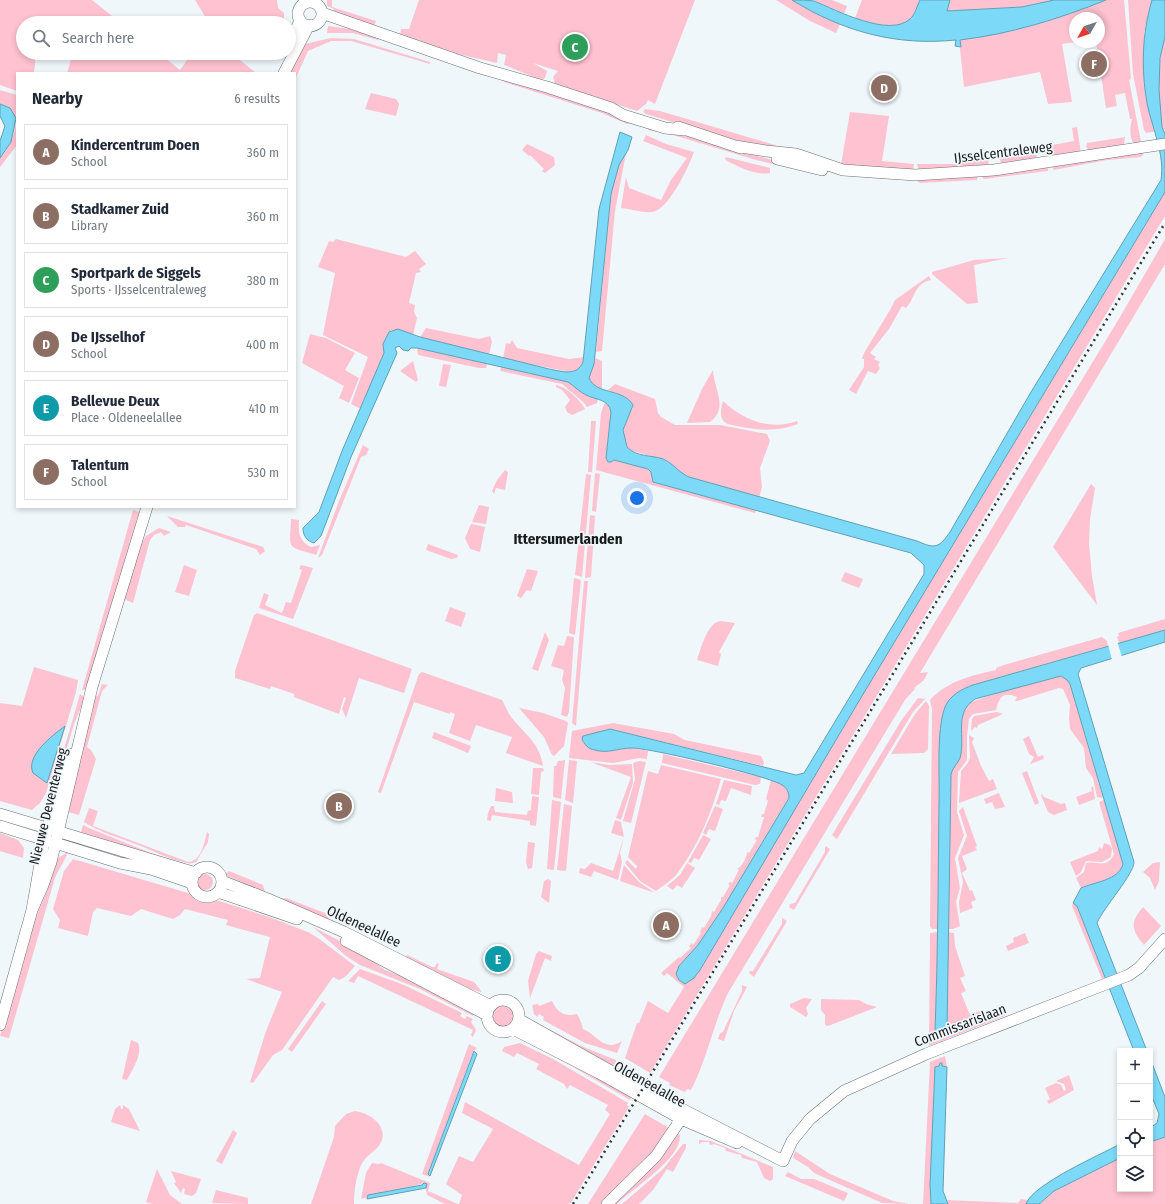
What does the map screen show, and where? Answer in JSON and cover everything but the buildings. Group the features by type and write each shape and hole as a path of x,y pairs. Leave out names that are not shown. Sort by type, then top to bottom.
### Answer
{"street":[{"path":"296,50 312,20 318,6 311,1 300,8 298,15 312,20"},
{"path":"296,40 312,20"},
{"name":"IJsselcentraleweg","path":"312,20 367,30 449,56 490,71 547,87 611,108 623,115 665,128 684,130 735,146 796,154 842,170 903,175 980,172 1161,145"},
{"path":"284,72 287,60"},
{"path":"285,72 291,60"},
{"name":"Nieuwe Deventerweg","path":"0,1025 32,910 44,841 53,829 87,707 147,508"},
{"path":"0,814 53,829 194,878"},
{"path":"0,826 44,841 120,863 194,878"},
{"name":"Nieuwe Deventerweg","path":"32,910 43,885 55,844 53,829"},
{"path":"206,867 213,868 219,873 220,886 210,897 200,895 196,892 194,878 206,867"},
{"name":"Oldeneelallee","path":"220,886 268,899 344,932 489,1010"},
{"name":"Commissarislaan","path":"783,1161 792,1141 810,1118 844,1090 926,1054 1121,978 1139,968 1165,939"},
{"path":"500,1000 510,1001 517,1007 520,1020 513,1029 503,1033 492,1028 489,1010 500,1000"},
{"name":"Oldeneelallee","path":"520,1020 643,1089 740,1138 753,1147 783,1161"},
{"name":"Oldeneelallee","path":"513,1029 599,1073 680,1119 733,1142 753,1147"},
{"path":"607,1204 656,1156 680,1119"}],"shaded area":[{"path":"0,0 92,0 112,16 16,16 16,60 35,60 34,72 16,72 16,91 0,85"},
{"path":"195,0 277,0 278,8 284,13 284,16 205,16"},
{"path":"327,0 332,0 332,7 376,21 374,26 333,13 334,9 327,6"},
{"path":"419,0 695,0 655,104 648,100 646,104 637,111 555,84 553,77 558,71 533,63 547,71 545,78 541,80 504,65 506,55 498,53 497,63 458,54 400,36 401,29 409,29"},
{"path":"776,0 792,0 811,11 840,24 836,33 810,21"},
{"path":"813,0 832,0 847,6 844,14"},
{"path":"862,0 920,0 912,17 907,22 885,25 855,18"},
{"path":"950,0 1054,0 1022,7 947,11"},
{"path":"1106,0 1124,0 1131,79 1129,80 1141,142 1134,144 1131,138 1130,129 1132,119 1130,119 1125,93 1115,95 1117,106 1106,108 1097,48 1105,48 1105,12 1073,12"},
{"path":"1128,0 1152,0 1144,33 1144,84 1162,126 1159,70 1165,37 1165,130 1146,133 1144,130 1133,74"},
{"path":"1069,13 1069,43 1062,44 1072,102 1048,104 1040,72 964,87 959,40 997,34 1034,25"},
{"path":"328,26 350,29 379,38 378,40 353,33 327,33"},
{"path":"331,38 354,39 430,62 430,64 351,41 331,41 308,51 296,78 296,72 289,72 305,44"},
{"path":"71,60 168,60 180,70 187,60 240,60 255,72 67,72"},
{"path":"500,79 582,101 635,123 627,124 602,113 504,82"},
{"path":"0,90 16,95 16,122 12,111 0,104"},
{"path":"371,93 396,99 399,104 396,116 365,109"},
{"path":"645,109 660,111 778,146 793,148 787,151 721,137 646,114 643,112"},
{"path":"850,112 889,116 882,161 914,164 913,170 841,165"},
{"path":"16,122 16,146 0,167 0,157 11,141"},
{"path":"1077,127 1081,153 1053,156 1052,150 1047,151 1047,146 1074,141 1072,128"},
{"path":"648,128 685,135 779,162 786,167 756,160 670,134 648,130"},
{"path":"646,135 666,144 694,152 683,177 671,196 658,210 652,212 621,208 626,177 629,188 661,200 671,180 687,158 643,141"},
{"path":"1125,137 1124,145 1090,151 1086,147 1087,143"},
{"path":"527,144 554,157 555,165 545,173 542,171 544,169 530,155 529,156 522,150"},
{"path":"1038,148 1036,160 1002,165 998,155"},
{"path":"626,153 615,211 602,351 596,352 611,194 619,165"},
{"path":"1144,153 1141,157 1107,160 1054,170 1051,166"},
{"path":"990,156 988,165 919,171 917,164 954,164 974,158"},
{"path":"726,157 770,168 770,173 759,173 737,166 727,161 725,159"},
{"path":"1048,166 1048,171 984,179 981,176"},
{"path":"978,176 977,180 920,183 916,180"},
{"path":"1165,192 1165,216 650,1073 625,1058 637,1023 639,1023 648,1001 668,1013 684,987 667,973 664,976 661,973 691,948 689,946 692,943 693,945 701,933 702,927 704,928 711,916 712,911 714,912 721,900 721,897 723,897 730,885 728,884 730,882 732,883 739,870 737,869 744,862 747,852 749,853 757,840 755,839 758,837 764,817 761,817 762,814 764,814 768,801 766,799 771,780 786,788 789,793 789,797 723,908 698,945 679,966 700,970 817,770"},
{"path":"336,239 406,257 415,251 426,264 419,269 421,272 416,273 409,303 415,305 414,312 417,318 413,335 409,333 383,347 384,353 361,409 351,404 368,357 323,335 335,273 318,267 329,241 333,242"},
{"path":"1165,239 1165,264 920,673 928,672 924,680 914,688 915,689 905,700 728,993 697,1078 691,1090 687,1089 685,1092 669,1085 670,1083 659,1077 1120,317"},
{"path":"1008,258 974,265 978,303 967,304 932,274 932,272 974,260"},
{"path":"929,276 931,280 921,284 906,308 902,306 889,329 870,353 876,357 874,359 880,362 878,365 880,368 876,374 868,371 856,394 849,390 864,367 864,359 862,359 864,353 895,300"},
{"path":"426,328 479,339 490,336 492,342 489,354 420,337"},
{"path":"310,334 326,338 355,353 345,370 359,378 349,403 339,398 344,386 302,363"},
{"path":"512,340 517,348 569,359 584,357 583,363 578,369 571,372 503,359 506,343 510,344"},
{"path":"417,348 487,364 486,368 479,368 418,355"},
{"path":"595,358 602,361 602,389 592,384 589,378"},
{"path":"413,361 418,380 416,382 400,371"},
{"path":"443,364 451,365 446,387 439,386"},
{"path":"501,367 568,382 585,394 598,399 597,403 587,407 562,384 500,371"},
{"path":"713,370 720,404 719,411 716,417 710,422 687,423 702,389"},
{"path":"615,384 655,399 658,413 661,417 675,425 720,425 767,434 770,441 760,468 762,487 759,498 689,477 680,473 668,461 630,450 624,439 624,428 632,405 625,397 608,390"},
{"path":"556,385 573,394 585,409 572,415 567,412 565,407 570,400 562,390 556,387"},
{"path":"723,401 739,414 757,422 777,425 797,421 798,424 781,429 763,430 728,424 721,417"},
{"path":"605,402 609,406 611,412 606,458 608,462 614,460 648,469 651,472 653,482 756,510 755,513 596,470 601,413"},
{"path":"591,421 596,421 592,472 588,472"},
{"path":"363,445 369,449 366,455 361,457 322,555 318,558 339,501"},
{"path":"505,470 508,472 505,490 496,488 494,494 492,491 497,480"},
{"path":"595,473 600,474 596,512 592,511"},
{"path":"586,474 591,475 582,577 575,575"},
{"path":"1091,484 1095,488 1090,519 1089,544 1097,605 1053,547"},
{"path":"479,505 489,507 486,524 472,522"},
{"path":"133,510 139,512 87,689 82,690"},
{"path":"590,515 595,516 591,577 585,578"},
{"path":"167,516 263,547 265,551 260,555 256,549 186,525 185,527 178,527"},
{"path":"291,519 299,520 300,536 307,545 311,547 320,545 316,555 294,548 290,542"},
{"path":"471,524 485,527 480,552 470,549 465,538"},
{"path":"159,528 171,532 164,536 161,532 154,535 150,540 133,603 124,599 141,544 146,536"},
{"path":"428,544 458,555 457,558 451,559 426,550"},
{"path":"184,565 197,570 189,596 175,592"},
{"path":"301,565 313,568 293,619 259,608 264,593 269,595 265,605 282,613 286,602 291,603 302,570 299,569"},
{"path":"527,569 538,571 531,591 527,590 521,598 517,596"},
{"path":"845,572 863,579 859,588 841,581"},
{"path":"574,578 581,580 575,635 569,633"},
{"path":"584,581 588,581 576,726 572,723"},
{"path":"450,607 466,613 461,627 445,621"},
{"path":"257,613 412,669 404,693 359,678 346,718 342,709 346,698 344,697 339,714 294,697 294,694 271,686 270,689 235,678 235,671 254,615"},
{"path":"1165,619 1165,630 1119,643 1117,637 1119,636 1118,633"},
{"path":"721,621 735,623 719,652 721,654 718,666 697,660 708,631 712,626"},
{"path":"545,632 549,640 538,671 532,669"},
{"path":"567,636 574,637 569,712 567,717 561,715 565,688 562,680 564,670 551,666 558,645 564,646"},
{"path":"1102,637 1107,641 1108,646 973,685 957,694 948,705 942,716 937,929 932,929 930,926 932,710 930,700 937,693 952,683 978,674 996,670 996,668 1004,665"},
{"path":"34,667 78,680 76,692 46,793 40,803 32,810 0,801 0,703 22,706","holes":["64,727 47,782 33,761 40,748"]},
{"path":"422,672 502,700 514,721 534,743 541,757 543,766 506,753 512,737 476,725 470,741 449,733 455,714 450,712 450,714 414,702 381,793 378,792 419,674"},
{"path":"1061,676 1070,684 1103,798 1097,797 1093,778 1086,768 1084,748 1070,729 1070,705 1063,689 1059,688 1017,701 1015,701 1017,697 1005,695 1000,699 996,710 973,714 969,719 967,760 958,772 957,812 964,835 955,858 960,888 956,902 960,926 953,929 948,929 951,774 953,767 960,758 962,715 971,702 1028,683"},
{"path":"102,684 108,685 102,691 87,747 91,750 96,759 79,815 68,812 94,695 98,696"},
{"path":"80,694 85,698 74,724 50,806 46,804 56,777"},
{"path":"918,698 925,699 913,712 837,839 832,835 901,721"},
{"path":"926,701 929,706 928,749 924,753 891,754 915,714"},
{"path":"519,708 543,713 568,723 564,746 554,756 552,755 544,737"},
{"path":"997,712 1003,714 978,725 977,728 975,727 971,731 972,719 974,716"},
{"path":"613,723 674,734 685,740 761,756 764,762 763,766 610,729 582,739 591,749 597,751 630,748 648,751 647,759 639,758 613,763 569,758 572,731"},
{"path":"434,732 471,746 468,753 432,738"},
{"path":"969,735 974,738 972,742 981,766 989,781 993,779 997,789 959,803 961,771 970,758"},
{"path":"1029,736 1038,757 1043,755 1044,759 1030,764 1034,757 1029,754 1023,739"},
{"path":"663,754 761,777 760,784 755,785 662,763"},
{"path":"565,760 561,799 553,797 554,766 556,766 558,761"},
{"path":"569,760 577,761 573,803 565,800"},
{"path":"639,761 646,762 631,823 623,821 635,779 633,763"},
{"path":"590,762 609,765 632,764 633,783 621,820 616,818 631,777"},
{"path":"661,765 721,779 709,815 693,850 677,874 656,891 640,881 625,863 627,860 636,869 637,866 628,857 648,771 658,774"},
{"path":"533,768 543,768 544,771 541,772 539,795 531,794"},
{"path":"1027,771 1039,803 1035,805 1022,773"},
{"path":"724,780 752,786 751,795 731,788 726,801 721,800 719,805 716,804"},
{"path":"1093,786 1095,799 1079,805 1076,797 1092,791 1091,788"},
{"path":"496,788 512,792 513,803 495,801"},
{"path":"999,793 1005,807 995,809 992,802 986,804 984,799"},
{"path":"1042,794 1044,797 1061,804 1065,803 1067,810 1054,815 1048,812 1041,795"},
{"path":"532,796 539,797 536,826 530,825 530,821 492,815 491,821 487,820 491,806 494,806 495,812 527,815 528,811 531,810"},
{"path":"552,800 561,802 554,870 547,869"},
{"path":"1104,800 1123,864 1117,874 1112,877 1081,888 1076,878 1084,872 1086,863 1105,863 1111,859 1114,854 1099,802"},
{"path":"564,804 572,806 566,871 557,870"},
{"path":"715,806 723,809 715,831 709,829 706,835 703,833"},
{"path":"963,807 977,846 975,847 977,850 962,856 967,869 962,873 976,900 971,902 973,908 960,913 959,902 963,882 958,858 967,836 959,811"},
{"path":"89,808 98,811 93,826 188,862 193,861 202,851 207,832 209,834 208,842 196,862 189,863 181,862 90,826 84,822"},
{"path":"615,820 621,822 624,837 611,833"},
{"path":"83,825 89,828 158,856 81,832"},
{"path":"0,833 18,840 24,848 23,858 0,851"},
{"path":"703,835 711,839 699,860 694,858 691,863 688,862"},
{"path":"624,837 620,853 622,862 618,880 594,871 591,877 579,873 580,868 585,869 591,863 613,871"},
{"path":"528,842 535,843 532,868 528,869 526,862"},
{"path":"1104,843 1110,845 1112,849 1111,857 1102,862 1086,861 1081,872 1076,876 1070,862 1098,851 1099,847 1102,849"},
{"path":"825,846 830,849 794,910 789,907 790,904 795,903 825,852"},
{"path":"68,852 54,881 9,1038 0,1036 28,934 47,892 56,859"},
{"path":"73,859 188,893 197,901 208,903 216,900 269,917 308,932 355,966 345,977 339,980 333,977 282,1050 273,1055 253,1083 250,1082 266,1031 282,992 246,979 260,978 270,937 226,925 228,920 185,909 180,915 173,919 141,909 131,916 97,908 93,912 88,936 58,928 60,920 53,909 64,871"},
{"path":"1160,862 1159,881 1155,890 1150,878 1143,872 1153,863"},
{"path":"687,863 695,868 682,888 677,885 673,890 667,886 680,875"},
{"path":"624,865 639,882 655,893 620,881"},
{"path":"229,871 263,885 265,892 227,876 226,873"},
{"path":"205,874 212,879 213,882 208,889 205,890 198,885 197,882 202,875"},
{"path":"548,879 551,881 549,903 541,897 544,881"},
{"path":"286,898 325,913 331,922 279,899"},
{"path":"1073,903 1077,905 1105,977 1102,979 1072,906"},
{"path":"1143,907 1161,926 1144,945 1137,935 1134,926 1136,917"},
{"path":"782,918 787,921 754,977 749,973 750,971 753,971 782,924"},
{"path":"313,927 361,952 385,970 422,984 474,1013 473,1016 420,989 360,965 346,956"},
{"path":"938,932 935,1032 942,1036 947,1030 948,932 954,933 955,946 965,976 960,978 966,991 961,993 970,1015 982,1010 986,1020 1003,1013 1005,1016 929,1046 930,933"},
{"path":"1025,933 1029,943 1008,951 1006,946 1014,942 1013,938"},
{"path":"539,951 552,956 551,961 545,958 530,998 528,981 536,954"},
{"path":"407,955 432,967 435,967 437,963 439,964 437,969 474,982 482,992 469,989 405,958"},
{"path":"360,969 404,985 462,1013 460,1016 465,1019 467,1016 473,1019 471,1022 476,1030 473,1037 471,1035 473,1030 358,976 354,983 348,981"},
{"path":"742,985 747,987 734,1011 724,1041 718,1039 720,1033 723,1032 742,991"},
{"path":"804,998 812,999 806,1008 808,1014 806,1017 790,1007 790,1004"},
{"path":"821,999 859,1000 877,1007 828,1026 825,1025 825,1015 821,1010"},
{"path":"322,1001 326,1004 292,1052 288,1049"},
{"path":"552,1001 557,1009 562,1013 568,1015 577,1014 583,1029 606,1044 611,1045 622,1041 617,1053 585,1043 543,1020 544,1017 539,1014 537,1017 534,1014 532,1005 538,1004 539,1006"},
{"path":"503,1006 511,1009 514,1017 511,1025 503,1028 495,1025 492,1017 495,1009"},
{"path":"549,1029 581,1046 616,1060 616,1067 636,1079 548,1032"},
{"path":"525,1038 633,1094 630,1100 568,1064 522,1040"},
{"path":"131,1040 138,1043 139,1052 127,1080 122,1079"},
{"path":"520,1043 553,1059 618,1097 628,1103 627,1105 629,1107 570,1204 459,1204 462,1195 446,1184 459,1156 473,1162 493,1129 462,1113 465,1102 579,1165 610,1114 605,1110 608,1105 570,1085 567,1089 564,1084 536,1069 539,1064 517,1053 514,1057 502,1051 504,1047"},
{"path":"469,1044 477,1048 473,1052 428,1174 430,1177 422,1174"},
{"path":"945,1056 947,1067 942,1066 940,1063 930,1185 931,1204 923,1204 930,1062"},
{"path":"1069,1075 1074,1090 1049,1104 1047,1101 1066,1090 1064,1084 1056,1081"},
{"path":"1056,1083 1061,1085 1064,1091 1050,1099 1045,1088"},
{"path":"120,1105 121,1109 123,1109 123,1105 129,1109 140,1131 111,1122 115,1109"},
{"path":"355,1111 368,1115 378,1123 383,1134 382,1140 378,1147 361,1165 354,1194 354,1204 311,1204 334,1137 335,1126 346,1114"},
{"path":"645,1114 669,1128 658,1147 601,1204 588,1204"},
{"path":"233,1130 237,1133 222,1164 216,1161"},
{"path":"678,1132 680,1136 678,1145 664,1164 617,1204 613,1204"},
{"path":"1165,1137 1165,1204 1039,1204 1054,1191 1117,1160 1117,1192 1153,1192 1153,1141"},
{"path":"699,1140 711,1141 773,1167 773,1179 770,1181 764,1178 757,1162 742,1158 741,1155 726,1151 725,1148 714,1144 710,1145 709,1142 702,1142 699,1144"},
{"path":"683,1144 686,1144 686,1148 673,1172 667,1169 653,1190 639,1204 622,1204 663,1169"},
{"path":"795,1151 830,1174 893,1201 910,1204 882,1203 814,1173 808,1167 793,1158"},
{"path":"372,1163 381,1163 430,1183 428,1191 458,1204 445,1204 427,1195 425,1183 361,1199 366,1173"},
{"path":"157,1169 170,1195 182,1204 153,1204 146,1202"},
{"path":"171,1171 201,1179 196,1193 192,1196 184,1194 185,1189 183,1188 181,1193 174,1183 176,1182"},
{"path":"788,1172 801,1179 814,1179 848,1193 844,1201 785,1176"},
{"path":"216,1190 248,1198 248,1204 212,1203"},
{"path":"1021,1199 1028,1200 1026,1204 948,1204 945,1200 1018,1203"}],"water":[{"path":"792,0 814,1 849,16 876,24 889,25 901,24 910,19 915,13 920,0 950,0 947,11 1022,7 1054,0 1106,0 1016,30 960,40 961,47 955,46 956,40 912,41 871,34 831,21"},
{"path":"1152,0 1165,0 1165,37 1160,58 1159,90 1162,127 1165,134 1165,192 859,701 700,970 694,978 685,984 679,980 676,974 679,966 698,945 723,908 789,798 788,792 784,786 773,781 683,757 642,749 626,748 600,751 589,748 582,739 583,736 610,729 796,775 804,773 924,574 924,565 911,553 653,482 651,472 648,469 614,460 608,462 606,458 611,412 610,408 602,400 586,395 568,382 417,348 411,348 408,351 403,350 399,346 395,348 397,353 351,457 321,536 314,543 307,539 303,528 319,512 342,451 384,353 383,344 389,332 398,329 420,337 549,369 563,372 577,370 583,362 599,209 620,132 632,137 628,150 619,165 611,194 594,364 589,378 597,387 623,396 633,405 623,430 627,447 635,453 663,459 689,477 936,546 943,541 950,532 1031,392 1161,180 1162,170 1160,151 1147,103 1143,64 1144,38"},
{"path":"0,104 10,108 16,118 11,142 0,158 0,141 5,126 0,116"},
{"path":"1165,630 1165,642 1081,668 1078,674 1134,862 1129,874 1097,923 1146,1048 1133,1048 1077,906 1073,903 1081,888 1112,877 1117,874 1123,864 1070,684 1061,676 975,699 964,711 962,718 960,758 951,774 947,1031 943,1034 943,1036 940,1036 939,1033 935,1032 940,728 945,707 950,699 965,688"},
{"path":"65,726 47,783 33,773 33,760 36,753 47,740"},
{"path":"474,1051 477,1054 430,1176 428,1174"},
{"path":"940,1063 942,1063 942,1066 947,1067 943,1191 948,1204 931,1204 930,1185 935,1067 939,1066"},
{"path":"1153,1066 1165,1097 1165,1137 1153,1141 1153,1126 1157,1123 1159,1114 1153,1099"},
{"path":"1117,1146 1117,1160 1054,1191 1039,1204 1026,1204 1031,1196 1041,1188 1083,1163"},
{"path":"424,1183 427,1184 426,1188 367,1199 368,1195 422,1185"}],"pier":[{"path":"1117,641 1122,657 1112,660 1108,644"}],"railway":[{"path":"573,1204 1165,223"}],"place":[{"name":"Sportpark de Siggels","path":"575,47"},
{"name":"Talentum","path":"1094,64"},
{"name":"De IJsselhof","path":"884,88"},
{"name":"Stadkamer Zuid","path":"339,806"},
{"name":"Kindercentrum Doen","path":"666,925"},
{"name":"Bellevue Deux","path":"498,959"}],"district":[{"name":"Ittersumerlanden","path":"568,539"}]}
